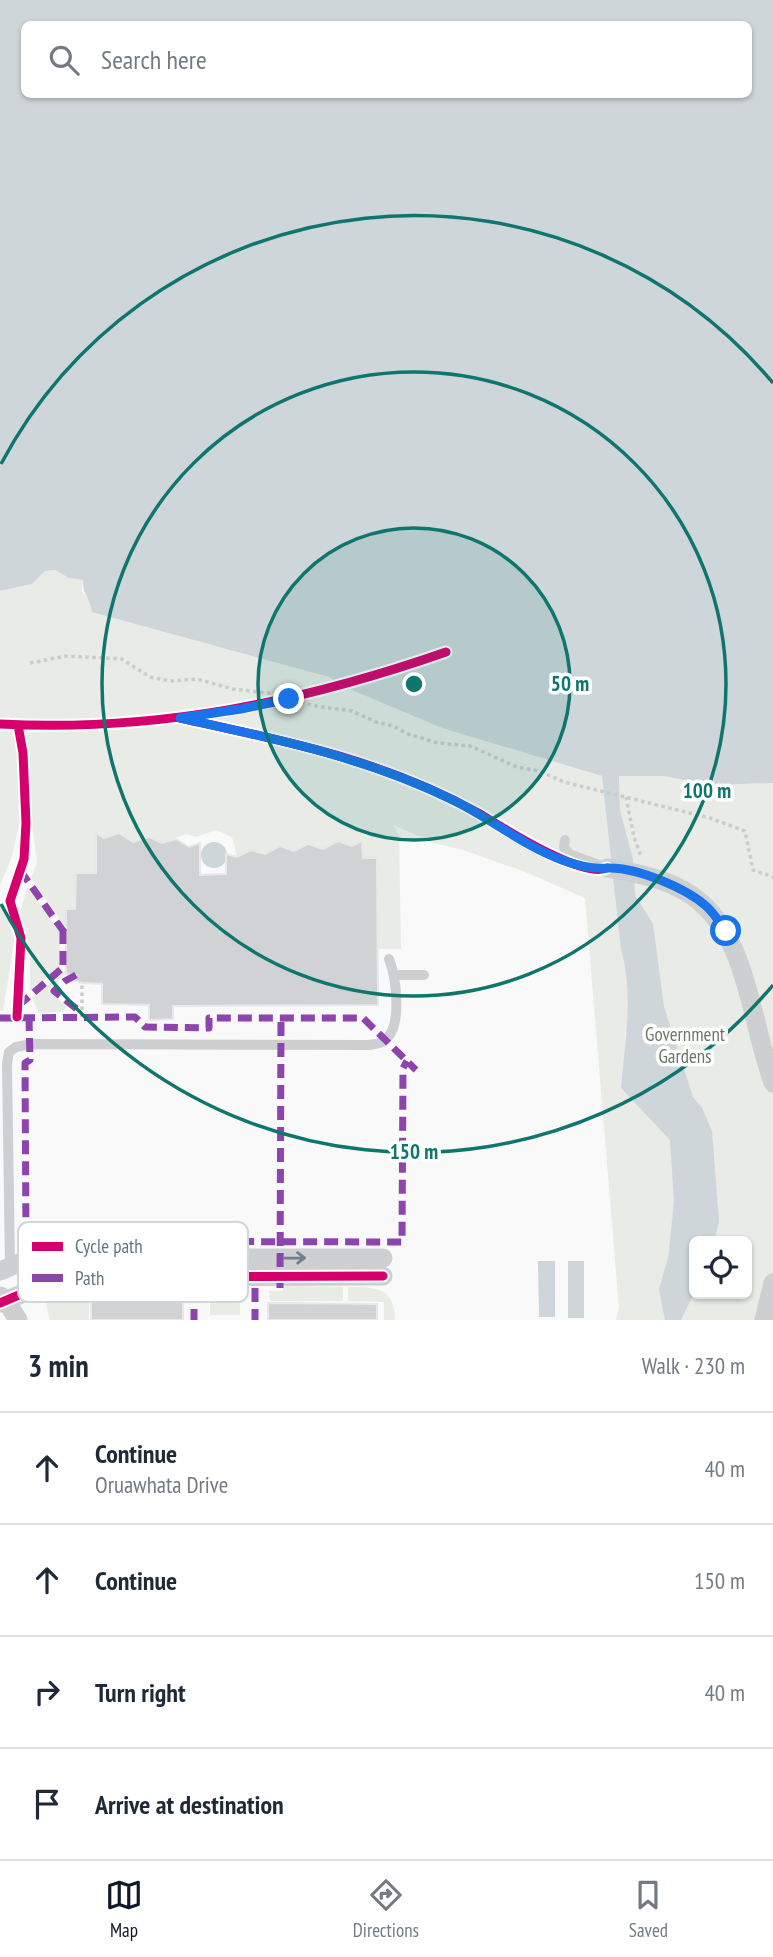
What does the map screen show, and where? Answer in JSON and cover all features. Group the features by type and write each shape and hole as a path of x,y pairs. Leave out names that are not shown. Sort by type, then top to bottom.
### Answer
{"street":[{"path":"607,868 643,874 677,886 707,907 726,931 741,965 769,1054 773,1083"},
{"path":"248,1263 383,1267 248,1271"},
{"path":"764,1320 773,1283"},
{"path":"2,1299 18,1320"}],"lane":[{"path":"565,840 564,847 569,854 607,868"},
{"path":"5,1268 9,1052 29,1044 369,1045 382,1042 391,1034 394,1026 395,975 388,959"},
{"path":"395,975 424,975"}],"path":[{"path":"30,663 65,656 122,659 150,677 170,681 197,679 233,689 268,693 352,711 408,734 438,743 470,746 517,766 539,771 592,791 710,818 745,831 753,870 773,877"},
{"path":"265,704 310,694"},
{"path":"625,797 643,874"},
{"path":"82,984 82,1017"}],"green space":[{"name":"Government Gardens","path":"55,570 69,578 83,580 82,591 92,605 329,677 342,686 442,728 602,776 625,833 620,810 619,775 663,776 711,785 773,783 773,1320 616,1320 619,1308 585,898 523,871 434,843 393,825 399,835 401,949 378,949 377,858 363,858 361,841 352,846 338,841 323,849 308,844 280,852 251,850 237,857 232,837 216,830 196,837 186,834 162,843 149,837 133,842 119,833 104,838 97,834 96,873 76,874 75,909 66,910 66,928 31,878 37,862 32,824 20,823 11,859 0,885 0,591 32,584 45,571"},
{"path":"28,886 60,933 60,967 30,991 30,951 20,912"},
{"path":"0,902 15,936 3,1011 0,1011"},
{"path":"66,970 66,974 48,991 67,1007 62,1012 39,1013 32,998"},
{"path":"283,1286 343,1287 343,1301 270,1301 269,1291 283,1291"},
{"path":"348,1287 382,1291 391,1301 395,1320 384,1320 384,1302 348,1301"},
{"path":"89,1302 89,1320 50,1320 46,1304"},
{"path":"210,1302 240,1302 240,1315 210,1315"}],"shaded area":[{"path":"0,0 773,0 773,783 711,785 663,776 619,776 620,810 633,859 635,895 653,924 664,1007 693,1097 702,1108 712,1131 719,1222 715,1236 689,1236 689,1299 691,1299 681,1320 665,1320 659,1289 668,1258 674,1202 670,1140 621,1088 627,984 602,776 442,728 342,686 329,677 92,612 83,580 69,578 55,570 45,571 32,584 0,591"},
{"path":"214,842 223,846 227,855 223,864 214,868 205,864 201,855 205,846"},
{"path":"538,1261 555,1261 555,1317 539,1317"},
{"path":"568,1261 584,1261 584,1318 568,1318"}],"building":[{"path":"96,833 104,838 119,833 133,842 149,837 162,843 176,839 189,847 200,843 200,875 226,874 226,854 237,857 251,850 265,854 280,846 294,851 308,844 323,849 338,841 352,846 362,841 363,858 377,858 378,1005 173,1006 173,1019 149,1020 149,1005 102,1004 102,984 82,983 75,981 76,975 66,974 66,909 75,909 76,873 96,873"},
{"path":"91,1302 183,1302 183,1320 91,1320"},
{"path":"268,1303 377,1304 377,1320 268,1320"}],"marked path":[{"path":"20,870 66,935"},
{"path":"63,930 63,968"},
{"path":"18,1006 66,965"},
{"path":"76,975 54,991 82,1013"},
{"path":"26,1222 25,1063 30,1060 29,1017"},
{"path":"0,1018 135,1017 145,1027 209,1028 209,1018 363,1018 416,1070"},
{"path":"280,1288 281,1019"},
{"path":"248,1242 402,1242 403,1068 407,1061"},
{"path":"255,1288 255,1320"},
{"path":"194,1302 194,1320"}],"cycle path":[{"path":"0,724 115,723 226,710 337,686 446,652"},
{"path":"180,718 295,744 370,766 442,795 562,859 580,866 607,868"},
{"path":"17,1017 21,938 10,901 24,859 26,823 23,753 18,725"},
{"path":"248,1276 383,1276"},
{"path":"0,1303 18,1295"}],"route":[{"path":"289,699 180,718 302,744 401,777 456,801 561,860 593,869 607,868 641,874 677,886 707,907 726,931"}]}
